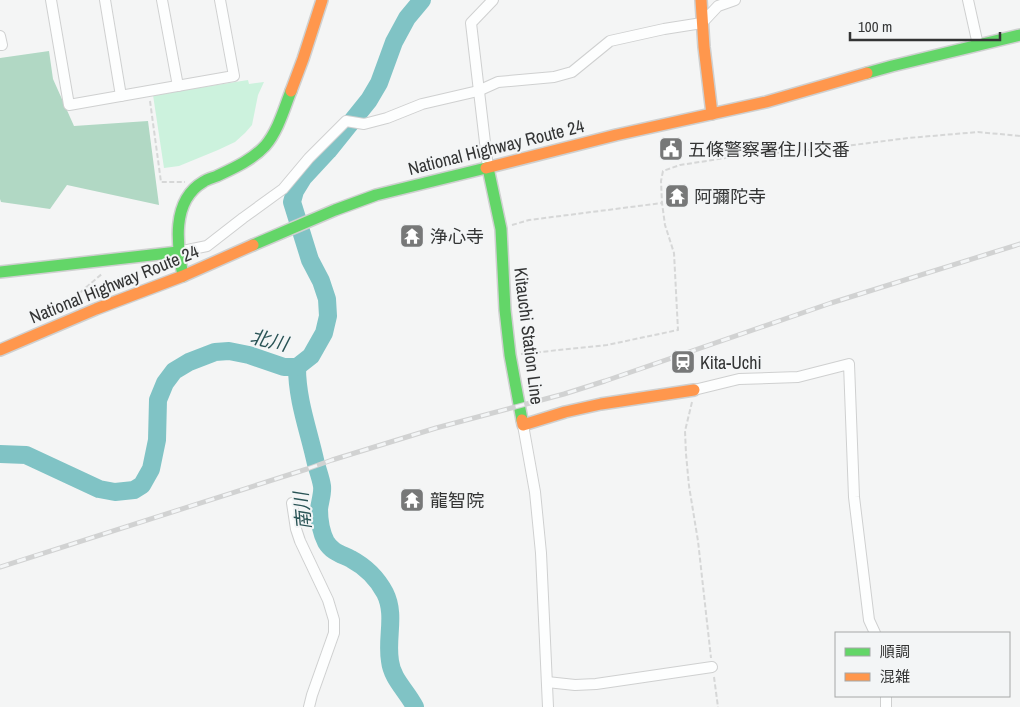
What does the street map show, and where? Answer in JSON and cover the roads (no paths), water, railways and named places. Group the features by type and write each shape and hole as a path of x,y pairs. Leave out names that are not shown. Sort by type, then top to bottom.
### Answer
{"main road":[{"path":"183,276 178,252 178,232 181,209 188,195 202,182 238,166 253,157 266,145 278,125 303,60 322,0"},
{"path":"700,0 712,114"},
{"name":"National Highway Route 24","path":"0,350 88,312 183,276 335,210 376,195 616,135 766,102 892,66 1020,35"},
{"name":"Kitauchi Station Line","path":"488,168 501,229 505,310 510,356 523,425 565,412 601,404 694,390"},
{"path":"0,272 178,252"}],"street":[{"path":"51,0 69,105 234,76 220,0"},
{"path":"105,0 121,96"},
{"path":"162,0 178,86"},
{"path":"488,168 471,24 493,0"},
{"path":"178,252 207,246 283,189 309,158 346,122 364,124 387,118 422,104 478,91 498,82 554,77 572,72 610,41 702,23 718,6 735,0"},
{"path":"968,0 978,46"},
{"path":"0,36 2,45 0,45"},
{"path":"694,390 738,379 798,377 849,364 854,497 870,620 875,632"},
{"path":"523,425 535,492 541,553 548,707"},
{"path":"292,503 300,541 328,600 334,620 334,633 309,707"},
{"path":"547,682 575,685 596,684 712,667"}],"waterway":[{"name":"北川","path":"0,454 26,455 99,489 115,492 134,490 142,485 151,469 157,440 158,400 165,383 174,371 189,362 215,352 229,351 249,355 284,367 297,367 311,356 324,333 328,316 327,299 321,281 310,260 292,202 295,191 303,178 328,151 369,100 379,83 394,42 407,18 422,0"},
{"name":"南川","path":"297,367 301,404 322,486 319,509 323,534 331,548 366,569 385,593 390,610 389,652 391,667 415,707"}],"railway":[{"path":"0,567 436,428 564,394 831,303 1020,244"}],"place":[{"name":"五條警察署住川交番","path":"671,149"},
{"name":"阿彌陀寺","path":"677,196"},
{"name":"浄心寺","path":"412,236"},
{"name":"Kita-Uchi","path":"683,362"},
{"name":"龍智院","path":"412,500"}]}
